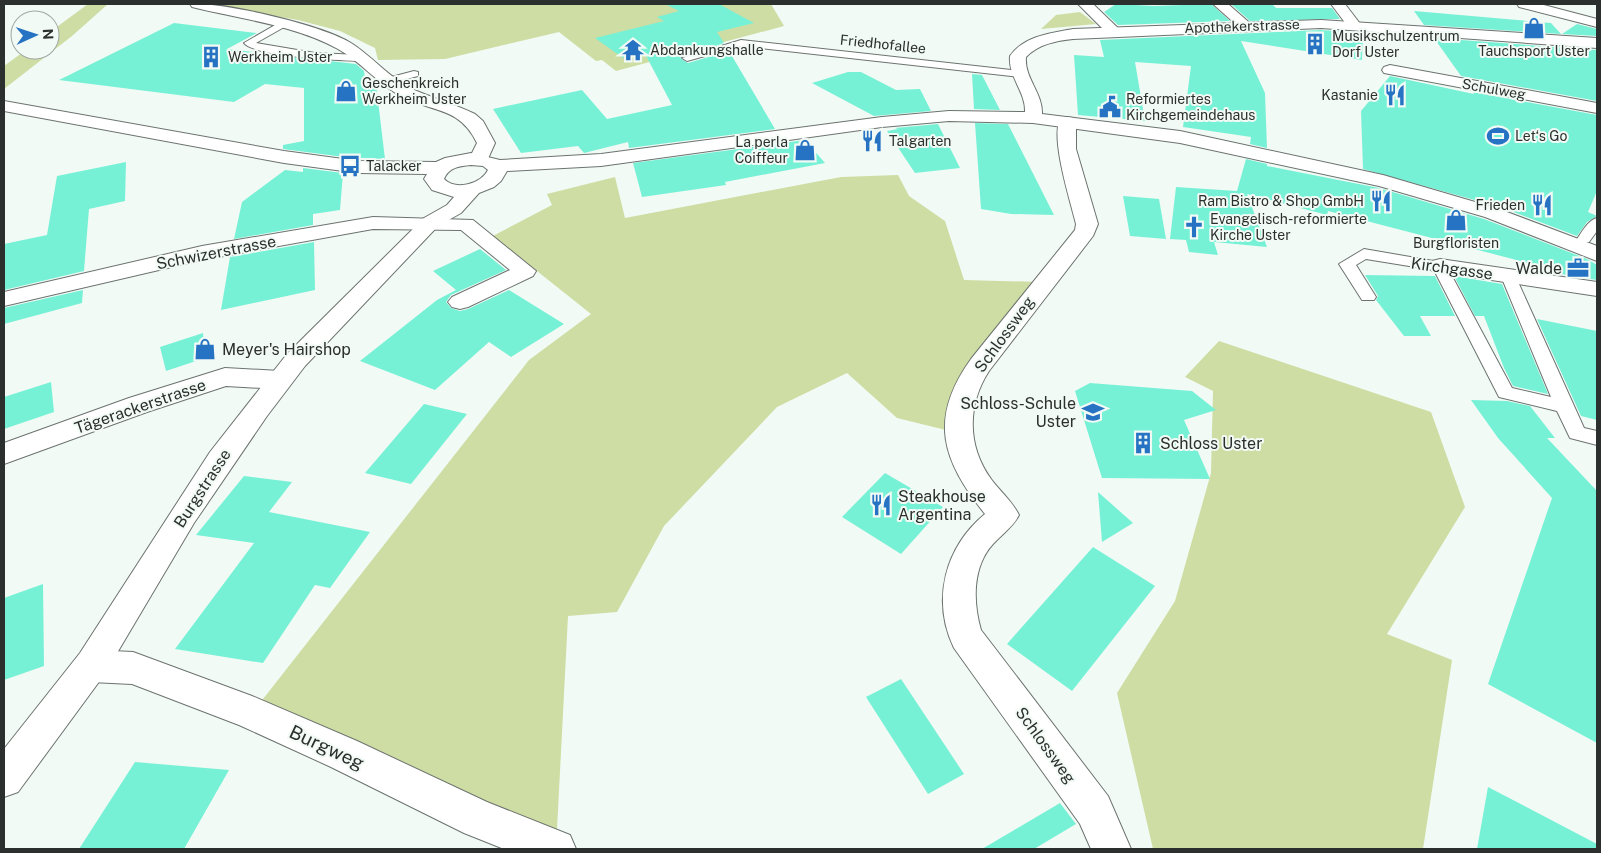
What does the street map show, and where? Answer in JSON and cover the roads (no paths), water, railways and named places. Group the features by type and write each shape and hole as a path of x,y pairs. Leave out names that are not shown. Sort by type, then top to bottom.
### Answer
{"street":[{"path":"4,106 145,130 277,156 358,167 398,176 440,179 472,189 490,168 486,143 478,125 458,112 416,98 388,81 332,38 197,4"},
{"path":"1085,4 1113,31"},
{"path":"1220,4 1245,25"},
{"path":"1338,4 1354,24"},
{"path":"1528,4 1597,23"},
{"name":"Apothekerstrasse","path":"1020,74 1017,67 1018,56 1030,45 1051,37 1113,31 1245,25 1354,24 1597,43"},
{"name":"Schulweg","path":"1390,70 1597,108"},
{"path":"1020,74 1034,103 1033,118"},
{"path":"440,179 459,161 490,168 578,162 882,122 949,116 994,115 1156,133 1214,143 1410,188 1526,224 1597,254"},
{"name":"Schlossweg","path":"1067,122 1067,149 1087,224 1085,231 1042,282 974,374 965,395 958,433 961,451 982,489 1004,515 972,547 963,567 959,605 960,619 966,638 1094,810 1111,849"},
{"name":"Burgstrasse","path":"431,222 430,214 440,179"},
{"name":"Burgstrasse","path":"4,778 50,722 91,666 196,495 228,448 280,380 296,360 431,222 454,208 472,189"},
{"name":"Schwizerstrasse","path":"4,299 139,267 277,240 373,223 431,222 466,224 525,271 460,302"},
{"name":"Kirchgasse","path":"1440,266 1597,289"},
{"name":"Tägerackerstrasse","path":"4,454 138,404 225,377 241,376 280,380"},
{"name":"Burgweg","path":"91,666 133,668 252,713 344,754 478,819 556,849"}],"lane":[{"path":"282,24 249,42 253,46 315,56 360,58"},
{"name":"Friedhofallee","path":"686,58 742,43 1020,74"},
{"path":"388,81 414,74"},
{"path":"1584,239 1597,222"},
{"name":"Kirchgasse","path":"1368,297 1347,264 1364,254 1440,266"},
{"path":"1440,266 1505,393 1564,406"},
{"path":"1509,276 1577,433 1597,438"}],"place":[{"name":"Tauchsport Uster","path":"1534,28"},
{"name":"Musikschulzentrum Dorf Uster","path":"1315,44"},
{"name":"Abdankungshalle","path":"633,50"},
{"name":"Werkheim Uster","path":"211,57"},
{"name":"Geschenkreich Werkheim Uster","path":"346,91"},
{"name":"Kastanie","path":"1395,95"},
{"name":"Reformiertes Kirchgemeindehaus","path":"1110,107"},
{"name":"Let‘s Go","path":"1498,136"},
{"name":"Talgarten","path":"872,141"},
{"name":"La perla Coiffeur","path":"805,150"},
{"name":"Talacker","path":"350,166"},
{"name":"Ram Bistro & Shop GmbH","path":"1381,201"},
{"name":"Frieden","path":"1542,205"},
{"name":"Burgfloristen","path":"1456,220"},
{"name":"Evangelisch-reformierte Kirche Uster","path":"1194,227"},
{"name":"Walde","path":"1578,268"},
{"name":"Meyer's Hairshop","path":"205,349"},
{"name":"Schloss-Schule Uster","path":"1093,412"},
{"name":"Schloss Uster","path":"1143,443"},
{"name":"Steakhouse Argentina","path":"881,505"}]}
